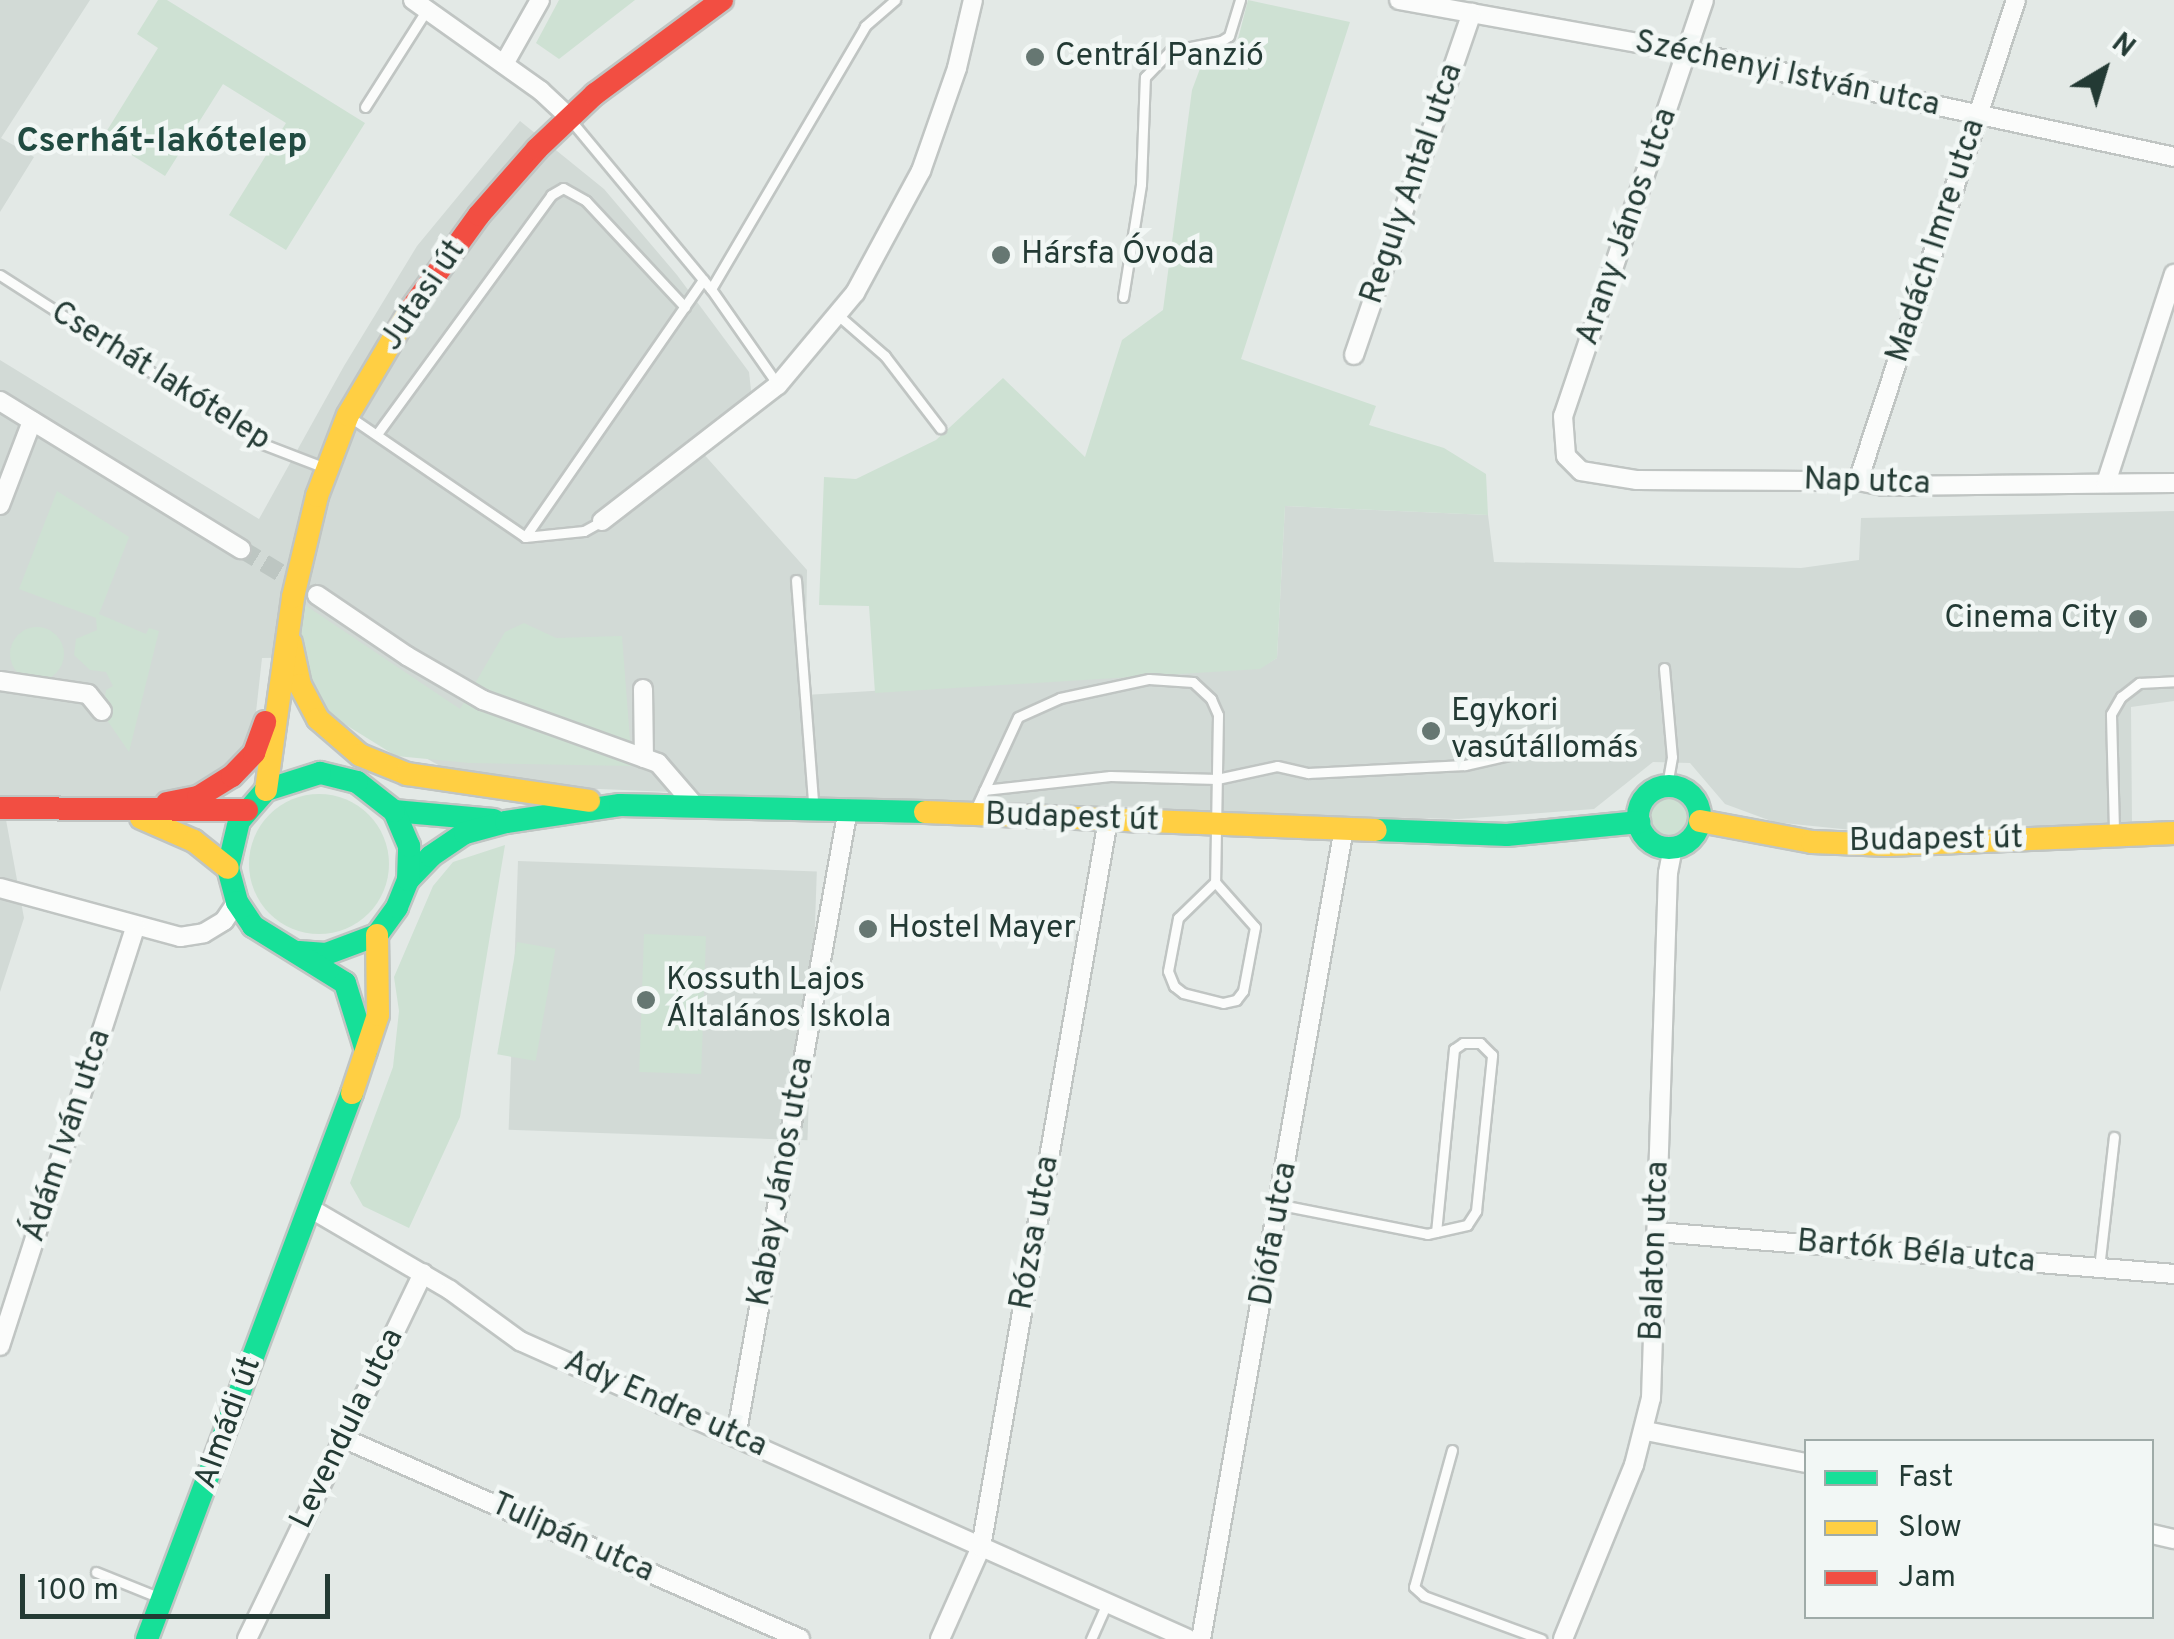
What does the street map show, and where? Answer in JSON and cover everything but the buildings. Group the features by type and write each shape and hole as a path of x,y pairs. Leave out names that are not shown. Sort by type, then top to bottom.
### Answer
{"main road":[{"name":"Jutasi út","path":"266,790 278,687 300,563 326,467 348,415 415,302 459,242 568,116 722,0"},
{"path":"288,631 300,685 318,720 360,756 406,774 620,806"},
{"name":"Jutasi út","path":"278,687 307,760"},
{"path":"126,811 198,797 232,776 254,752 278,687"},
{"path":"367,1054 345,983 299,952 267,937 237,902 228,868 232,836 247,810 266,790 307,760 357,782 394,811 409,846 408,880"},
{"path":"1666,786 1678,787 1695,800 1700,820 1691,839 1673,848 1647,838 1639,822 1645,798 1666,786"},
{"name":"Budapest út","path":"378,935 397,908 408,880 430,856 465,834 506,822 620,806 848,808 1507,835 1639,822"},
{"path":"0,808 247,810"},
{"path":"126,811 194,841 228,868"},
{"name":"Budapest út","path":"394,811 506,822"},
{"name":"Budapest út","path":"1700,820 1812,842 1888,845 2174,834"},
{"path":"299,952 326,954 378,935 374,974 378,1015 367,1054 308,1207"},
{"name":"Almádi út","path":"146,1639 308,1207"}],"street":[{"path":"504,64 540,0"},
{"path":"602,521 778,385 839,316 921,171 957,68 973,0"},
{"name":"Széchenyi István utca","path":"1400,0 1689,52 2174,157"},
{"name":"Arany János utca","path":"1566,456 1563,416 1704,0"},
{"name":"Madách Imre utca","path":"1858,480 2016,0"},
{"path":"420,4 568,116"},
{"name":"Reguly Antal utca","path":"1354,355 1472,13"},
{"path":"2106,483 2174,274"},
{"path":"0,401 241,549"},
{"path":"0,505 32,421"},
{"name":"Nap utca","path":"1566,456 1581,470 1637,480 1858,480 1884,486 2174,483"},
{"path":"316,595 407,656 483,700 658,763 695,806"},
{"path":"0,680 88,694 102,711"},
{"path":"643,689 644,758"},
{"name":"Kabay János utca","path":"736,1437 848,808"},
{"name":"Rózsa utca","path":"940,1639 981,1547 1108,820"},
{"name":"Diófa utca","path":"1201,1639 1281,1205 1344,828"},
{"name":"Balaton utca","path":"1564,1639 1646,1430 1657,1232 1668,872 1673,848"},
{"path":"0,888 180,937 204,932 224,922 237,902"},
{"name":"Ádám Iván utca","path":"0,1346 136,926"},
{"name":"Ady Endre utca","path":"308,1207 422,1273 520,1341 1188,1639"},
{"name":"Bartók Béla utca","path":"1657,1232 2174,1274"},
{"name":"Levendula utca","path":"247,1639 422,1273"},
{"path":"1646,1430 1804,1464"},
{"name":"Tulipán utca","path":"345,1439 800,1639"}],"lane":[{"path":"712,289 864,26 895,0"},
{"path":"1122,297 1141,184 1145,77 1170,50 1221,41 1229,36 1240,0"},
{"path":"365,107 420,4"},
{"path":"568,116 712,289 778,385"},
{"path":"377,434 551,195 563,188 586,201 685,307"},
{"name":"Cserhát lakótelep","path":"0,275 263,444 326,467"},
{"path":"525,536 703,280"},
{"path":"839,316 885,356 940,428"},
{"path":"348,415 525,536 584,531 602,521"},
{"path":"796,580 812,807"},
{"path":"1664,668 1672,756 1666,786"},
{"path":"972,815 1018,716 1060,698 1148,679 1193,682 1211,698 1220,734 1215,882 1178,918 1168,971 1174,986 1183,993 1224,1003 1236,1000 1243,991 1255,927 1215,882"},
{"path":"2114,838 2111,714 2121,696 2140,684 2174,681"},
{"path":"984,790 1110,776 1218,779 1277,766 1308,773 1465,764 1539,748"},
{"path":"1281,1205 1427,1234 1436,1232 1467,1224 1476,1211 1492,1055 1480,1044 1463,1043 1454,1049 1436,1232"},
{"path":"2099,1268 2114,1137"},
{"path":"1452,1450 1414,1588 1424,1596 1541,1639"},
{"path":"96,1572 163,1598"},
{"path":"1091,1639 1106,1603"}],"shaded area":[{"path":"0,0 90,0 1,138 34,157 0,212"},
{"path":"520,121 604,189 677,275 749,372 752,399 693,442 807,570 805,695 1260,668 1277,658 1285,506 1488,515 1494,562 1801,568 1859,560 1861,518 2174,511 2174,701 2131,707 2132,824 1872,832 1774,822 1725,804 1690,763 1653,762 1594,809 1459,819 1111,811 553,787 440,766 392,739 326,657 262,658 252,748 176,799 2,798 24,918 0,992 0,360 259,519 344,366 417,246"},
{"name":"Kossuth Lajos Általános Iskola","path":"518,861 817,871 807,1140 509,1130"}],"green space":[{"path":"158,0 167,0 365,123 286,250 229,215 286,123 223,84 165,176 103,137 158,48 137,34"},
{"path":"559,0 635,0 559,59 536,43"},
{"path":"1248,0 1350,22 1241,359 1376,406 1369,425 1444,448 1486,474 1488,515 1285,506 1277,658 1260,669 875,693 869,606 819,605 824,477 856,479 936,440 1003,378 1085,457 1122,340 1163,310 1192,90 1207,50 1237,43"},
{"path":"57,491 129,537 99,614 146,634 149,628 159,631 129,752 107,720 106,690 113,686 106,672 90,670 74,655 76,639 97,630 96,618 19,589"},
{"path":"293,597 460,709 505,632 524,623 556,638 622,636 632,766 469,763 396,756 309,702"},
{"path":"37,627 56,635 64,654 56,673 37,681 18,673 10,654 18,635"},
{"path":"1669,787 1690,796 1699,817 1690,838 1669,847 1648,838 1639,817 1648,796"},
{"path":"319,794 346,799 368,815 384,837 389,864 384,891 368,913 346,929 319,934 292,929 270,913 254,891 249,864 254,837 270,815 292,799"},
{"path":"505,845 460,1117 409,1228 363,1206 350,1183 393,1067 399,1011 394,977 433,886 453,862"},
{"path":"644,934 706,936 701,1074 639,1072"},
{"path":"517,942 555,949 536,1061 497,1054"}],"tunnel":[{"path":"241,549 317,595"}],"traffic: fast":[{"path":"299,952 326,954 377,935 397,907 408,880 409,846 394,811 357,782 320,773 266,790 239,821 228,868 237,902 253,926 345,983 366,1051"},
{"path":"1669,786 1691,795 1700,817 1691,839 1669,848 1647,839 1638,817 1647,795 1669,786"},
{"path":"408,880 431,856 465,833 506,822 620,805 925,812"},
{"path":"394,811 494,820"},
{"path":"1376,830 1507,835 1639,822"},
{"path":"147,1639 352,1093"}],"traffic: slow":[{"path":"266,790 293,597 317,496 348,415 411,309"},
{"path":"291,643 300,685 318,719 360,755 407,774 589,801"},
{"path":"925,812 1376,830"},
{"path":"141,818 194,841 228,868"},
{"path":"1700,821 1812,842 1888,845 2174,833"},
{"path":"352,1093 378,1015 377,935"}],"traffic: jam":[{"path":"411,309 479,215 537,149 595,94 722,0"},
{"path":"167,803 198,797 232,776 254,753 265,722"},
{"path":"0,808 247,810"}],"place":[{"name":"Centrál Panzió","path":"1035,57"},
{"name":"Hársfa Óvoda","path":"1001,255"},
{"name":"Cinema City","path":"2138,619"},
{"name":"Egykori vasútállomás","path":"1431,731"},
{"name":"Hostel Mayer","path":"868,929"},
{"name":"Kossuth Lajos Általános Iskola","path":"646,1000"}],"district":[{"name":"Cserhát-lakótelep","path":"162,142"}]}
